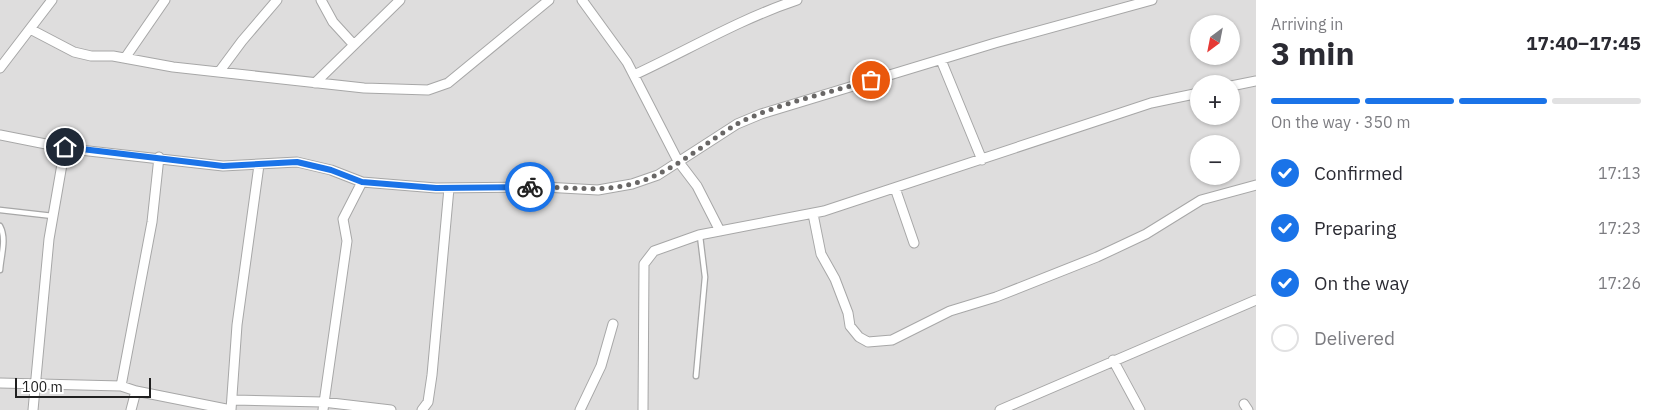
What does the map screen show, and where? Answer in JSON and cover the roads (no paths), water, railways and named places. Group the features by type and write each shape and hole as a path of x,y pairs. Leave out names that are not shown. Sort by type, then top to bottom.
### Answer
{"street":[{"path":"0,68 52,0"},
{"path":"125,58 165,0"},
{"path":"219,72 242,40 278,0"},
{"path":"321,0 333,22 354,45"},
{"path":"316,83 400,0"},
{"path":"30,29 74,52 91,56 125,58 172,67 316,83 428,90 441,85 473,64 549,0"},
{"path":"582,0 627,62 678,161 697,186 720,231"},
{"path":"634,75 692,48 756,14 797,0"},
{"path":"0,135 65,147 223,166 297,162 331,170 362,182 449,188 544,187 598,190 632,184 658,175 678,161 713,142 737,124 761,114 1137,2 1152,0"},
{"path":"941,60 982,160"},
{"path":"1240,85 1255,83"},
{"path":"643,410 644,264 654,251 700,235 813,214 1151,103 1190,95"},
{"path":"33,410 53,216 65,147"},
{"path":"121,386 152,222 159,157"},
{"path":"0,383 121,386 136,391 231,410 237,325 258,164"},
{"path":"323,406 346,241 343,219 362,182"},
{"path":"813,214 821,254 835,279 848,314 850,326 859,337 868,342 892,340 950,311 996,297 1097,257 1146,234 1201,200 1256,185"},
{"path":"422,410 428,402 432,374 449,188"},
{"path":"894,188 914,243"},
{"path":"1000,410 1256,300"},
{"path":"580,410 601,366 612,324"},
{"path":"1114,360 1140,410"},
{"path":"131,410 136,391"},
{"path":"233,400 391,410"}],"lane":[{"path":"0,210 53,216"},
{"path":"0,226 4,232 0,270"},
{"path":"696,376 705,277 700,235"}]}
